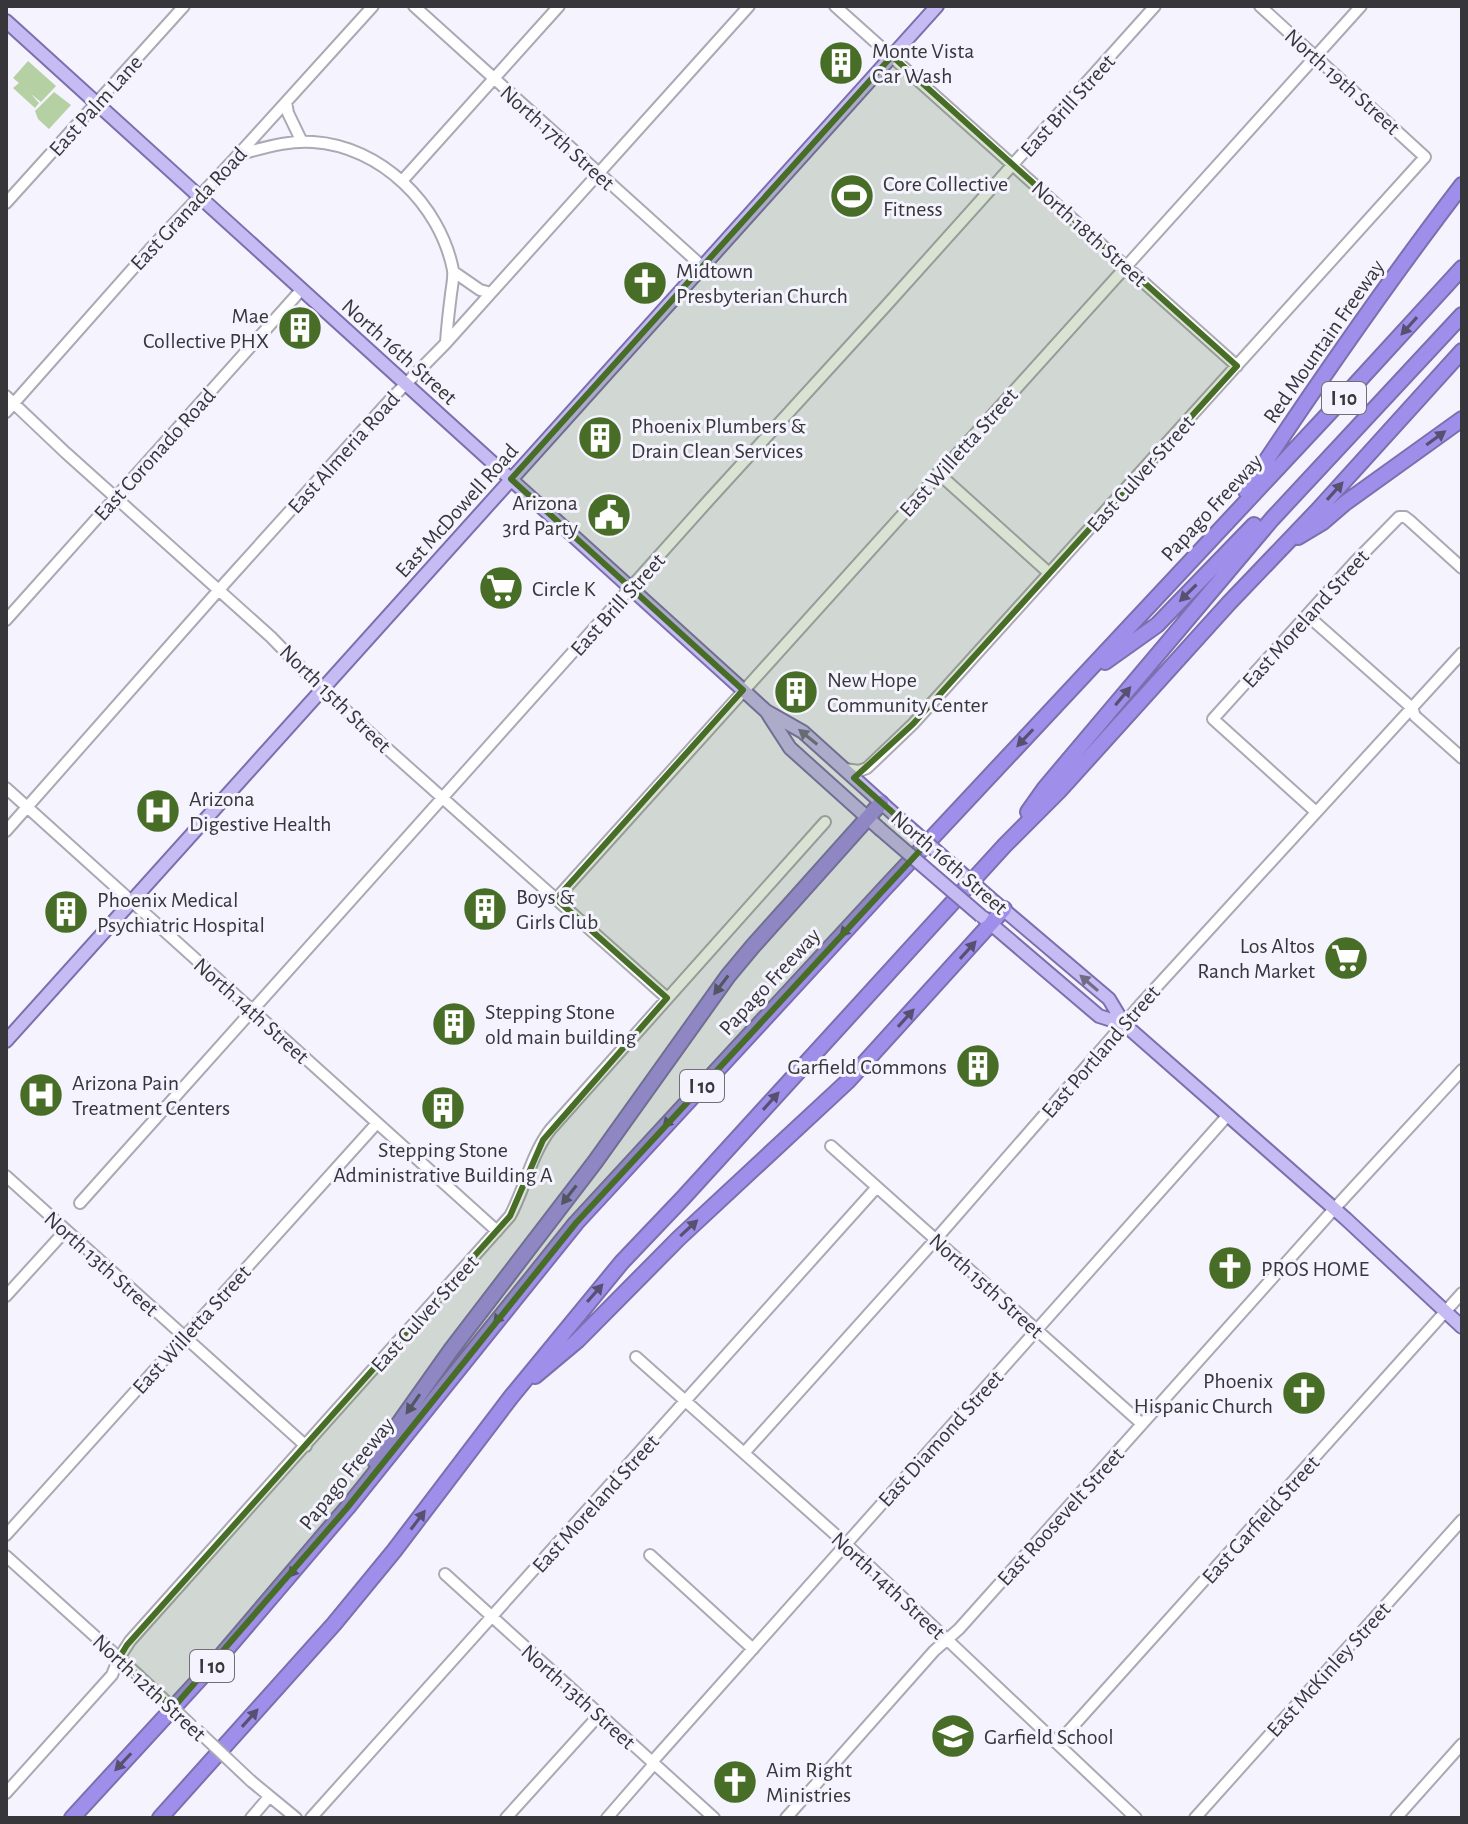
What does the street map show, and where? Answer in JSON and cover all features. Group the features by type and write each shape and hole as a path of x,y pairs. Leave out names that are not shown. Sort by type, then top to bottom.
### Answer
{"highway":[{"path":"1431,226 1462,175"},
{"name":"Red Mountain Freeway","path":"1224,525 1310,396 1462,185"},
{"name":"Papago Freeway","path":"72,1818 220,1657 347,1508 576,1223 1462,268"},
{"path":"1005,845 1045,788 1207,594 1462,303"},
{"path":"1078,681 1157,625 1462,315"},
{"name":"I 10","path":"160,1818 334,1624 394,1551 511,1397 622,1262 1462,351"},
{"path":"1281,547 1323,522 1462,419"},
{"path":"347,1508 395,1429 435,1372 595,1162 728,976 881,803"},
{"path":"511,1397 578,1340 679,1238 839,1091 986,920 1004,909"}],"main road":[{"name":"East McDowell Road","path":"6,1041 937,6"},
{"name":"North 16th Street","path":"6,21 766,711 803,732 1109,999 1124,1024 1334,1209 1462,1327"},
{"name":"North 16th Street","path":"766,711 790,748 880,829 1099,1016 1124,1024"}],"street":[{"name":"East Palm Lane","path":"6,203 184,6"},
{"name":"East Granada Road","path":"6,412 10,400 373,6"},
{"name":"North 17th Street","path":"414,6 703,267"},
{"path":"402,181 559,6"},
{"name":"East Almeria Road","path":"6,831 218,590 446,343 749,6"},
{"name":"North 18th Street","path":"835,6 1237,366"},
{"name":"East Brill Street","path":"80,1203 1155,6"},
{"name":"North 19th Street","path":"1260,6 1425,157"},
{"name":"East Willetta Street","path":"556,899 1361,6"},
{"path":"286,102 302,142"},
{"path":"238,155 272,145 329,143 377,163 402,181 433,220 454,272 446,343"},
{"name":"East Culver Street","path":"844,769 859,771 873,764 913,724 1425,157"},
{"path":"454,272 480,290 491,293"},
{"name":"East Coronado Road","path":"6,620 302,289"},
{"name":"North 15th Street","path":"10,400 271,637 322,688 667,998"},
{"path":"938,473 1049,573"},
{"name":"East Moreland Street","path":"1316,812 1213,719 1399,517 1409,520 1462,568"},
{"path":"1307,615 1412,708 1415,716 1462,758"},
{"name":"East Portland Street","path":"744,1453 1124,1024 1462,653"},
{"name":"North 14th Street","path":"6,788 497,1231"},
{"name":"East Culver Street","path":"6,1793 112,1675 130,1641 497,1231 514,1209 543,1140 561,1117 825,822"},
{"name":"East Roosevelt Street","path":"786,1818 1462,1070"},
{"name":"East Diamond Street","path":"607,1818 753,1649 1228,1115"},
{"name":"East Willetta Street","path":"6,1535 377,1123"},
{"name":"North 15th Street","path":"831,1146 1142,1424"},
{"name":"North 13th Street","path":"6,1176 306,1446"},
{"name":"East Moreland Street","path":"311,1818 877,1187"},
{"path":"6,1296 66,1230"},
{"name":"East Garfield Street","path":"1058,1743 1462,1293"},
{"name":"North 14th Street","path":"636,1357 846,1544 1136,1818"},
{"name":"East McKinley Street","path":"1195,1818 1462,1520"},
{"path":"650,1555 753,1649"},
{"name":"North 12th Street","path":"6,1556 251,1781 296,1818"},
{"name":"North 13th Street","path":"445,1574 714,1818"},
{"path":"506,1818 600,1714"},
{"path":"1396,1818 1462,1744"},
{"path":"251,1818 269,1797"}],"highlighted area":[{"path":"892,56 1237,366 913,724 854,778 927,843 576,1223 347,1508 173,1708 119,1658 127,1645 510,1216 543,1140 667,998 556,899 743,690 511,479"}],"green space":[{"path":"28,61 56,86 41,102 31,94 39,103 35,108 13,88 19,83 13,78"},
{"path":"54,92 71,105 49,129 38,119 35,111"}],"place":[{"name":"Monte Vista Car Wash","path":"841,63"},
{"name":"Core Collective Fitness","path":"852,196"},
{"name":"Midtown Presbyterian Church","path":"645,283"},
{"name":"Mae Collective PHX","path":"300,328"},
{"name":"Phoenix Plumbers & Drain Clean Services","path":"600,438"},
{"name":"Arizona 3rd Party","path":"609,515"},
{"name":"Circle K","path":"501,588"},
{"name":"New Hope Community Center","path":"796,692"},
{"name":"Arizona Digestive Health","path":"158,811"},
{"name":"Boys & Girls Club","path":"485,909"},
{"name":"Phoenix Medical Psychiatric Hospital","path":"66,912"},
{"name":"Los Altos Ranch Market","path":"1346,958"},
{"name":"Stepping Stone old main building","path":"454,1024"},
{"name":"Garfield Commons","path":"978,1066"},
{"name":"Arizona Pain Treatment Centers","path":"41,1095"},
{"name":"Stepping Stone Administrative Building A","path":"443,1108"},
{"name":"PROS HOME","path":"1230,1268"},
{"name":"Phoenix Hispanic Church","path":"1304,1393"},
{"name":"Garfield School","path":"953,1736"},
{"name":"Aim Right Ministries","path":"735,1782"}]}
